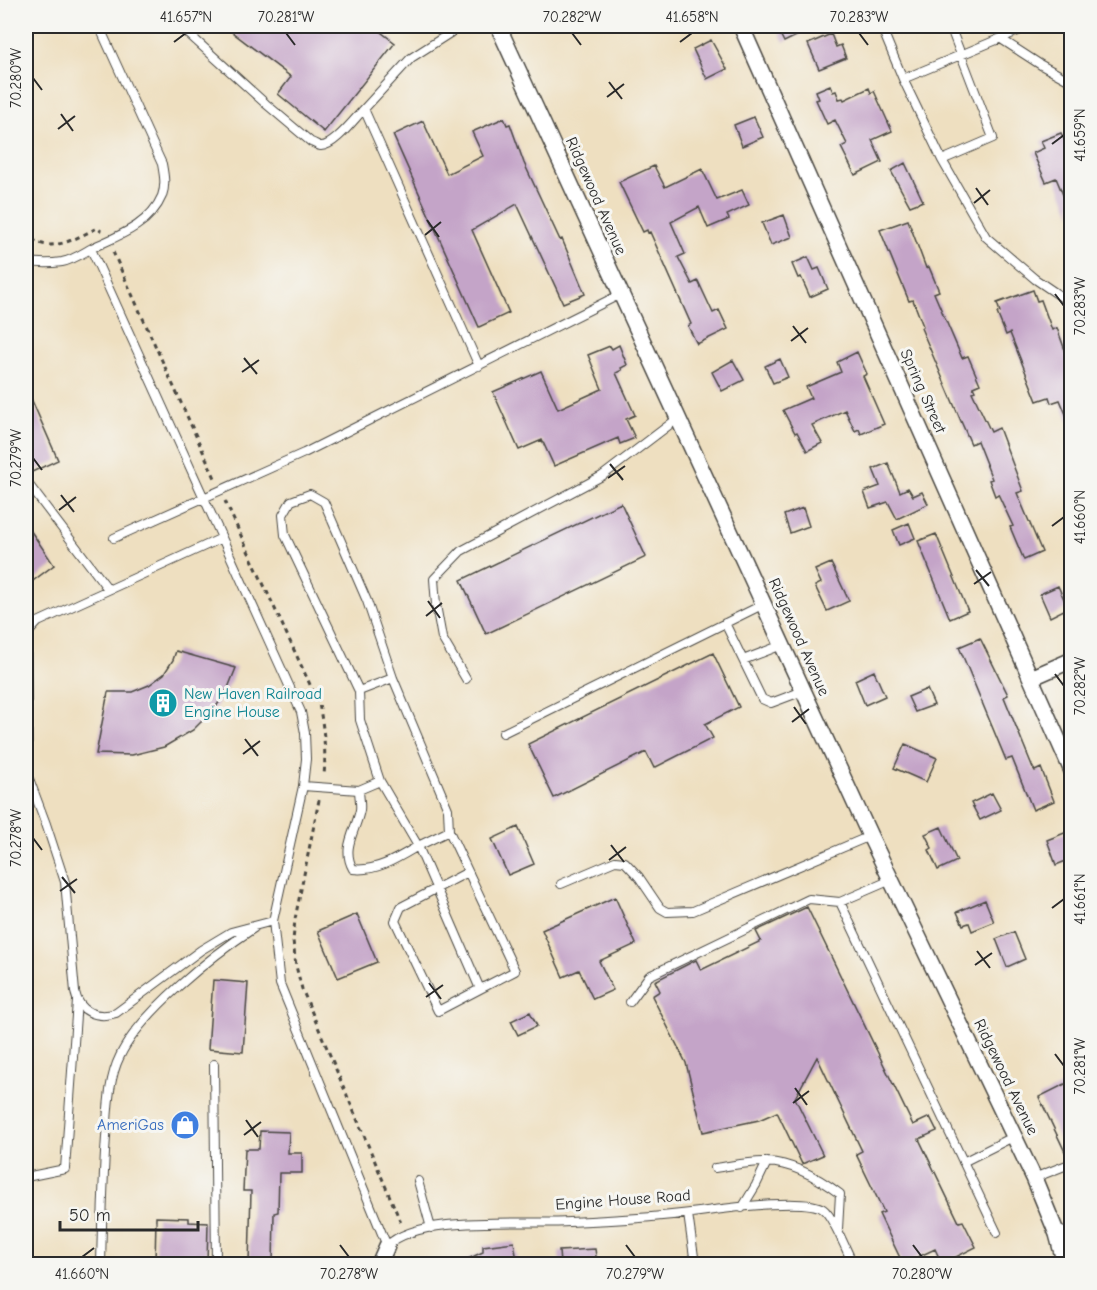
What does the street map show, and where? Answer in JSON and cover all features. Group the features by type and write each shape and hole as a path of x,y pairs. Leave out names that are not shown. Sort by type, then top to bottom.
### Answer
{"street":[{"name":"Ridgewood Avenue","path":"498,26 870,836 1015,1136 1057,1234 1065,1264"},
{"name":"Spring Street","path":"741,26 1071,771"},
{"path":"1031,678 1071,660"},
{"path":"379,1264 387,1246"}],"lane":[{"path":"26,261 40,264 65,261 124,233 141,223 153,211 162,195 165,179 162,164 99,26"},
{"path":"180,26 266,104 311,142 319,146 336,139 411,58 461,26"},
{"path":"881,26 903,79 942,160 986,237 1035,279 1071,304"},
{"path":"942,160 993,138 950,26"},
{"path":"903,79 1027,27"},
{"path":"1002,39 1071,82"},
{"path":"364,109 479,366"},
{"path":"91,249 301,712 306,759 303,786 273,921 280,984 287,1007 387,1246"},
{"path":"114,538 304,453 621,294"},
{"path":"466,679 442,638 434,579 461,551 602,476 677,419"},
{"path":"26,481 108,589"},
{"path":"468,872 435,889 401,907 395,921 438,1011 515,972 468,872 448,831 448,809 393,678 368,601 324,502 310,494 291,501 283,515 285,535 359,691 360,720 380,781 418,846 435,889 480,989"},
{"path":"26,1177 65,1169 77,1001 64,882 28,776 26,635 38,622 222,538"},
{"path":"503,733 764,604"},
{"path":"724,623 758,692 767,702 771,703 803,691"},
{"path":"742,660 782,645"},
{"path":"359,691 393,678"},
{"path":"303,786 359,790 380,781"},
{"path":"359,790 360,809 350,835 348,860 353,869 365,870 394,860 448,831"},
{"path":"561,884 615,861 625,862 639,877 660,908 667,912 693,911 870,836"},
{"path":"630,1002 648,976 809,899 840,902 891,880"},
{"path":"840,902 997,1233"},
{"path":"77,1001 81,1008 89,1012 108,1016 116,1013 201,950 231,932 273,921"},
{"path":"101,1264 107,1123 111,1084 120,1056 137,1030 189,978 213,957 260,924"},
{"path":"214,1064 216,1264"},
{"path":"963,1162 1015,1136"},
{"path":"742,1208 767,1162"},
{"path":"715,1168 767,1162 795,1168 824,1182 840,1194 837,1231"},
{"path":"1034,1178 1071,1163"},
{"path":"418,1181 431,1228"},
{"name":"Engine House Road","path":"387,1246 392,1240 406,1233 454,1224 562,1223 808,1204 823,1209 853,1264"},
{"path":"688,1214 695,1264"},
{"path":"1057,1234 1071,1227"}],"path":[{"path":"26,233 32,240 49,246 64,243 98,228"},
{"path":"117,261 319,704 326,757 295,919 293,941 296,966 302,989 406,1233"}],"building":[{"path":"224,26 373,26 395,43 324,132 278,94 291,77"},
{"path":"776,26 817,26 784,42"},
{"path":"831,34 836,47 841,45 846,58 819,69 808,44"},
{"path":"711,40 727,69 707,79 693,49"},
{"path":"830,85 833,92 836,91 839,99 844,100 869,88 871,93 874,91 892,131 872,140 882,162 855,175 841,147 847,144 835,120 827,124 816,100 819,99 816,91"},
{"path":"754,117 763,137 742,146 734,125"},
{"path":"504,118 507,125 510,124 524,163 560,240 562,239 585,294 563,303 517,204 472,230 509,313 479,327 393,135 423,121 447,174 483,156 472,132"},
{"path":"1061,133 1064,139 1071,136 1071,214 1056,178 1046,182 1033,153 1044,148 1041,141"},
{"path":"905,163 923,201 910,206 891,171"},
{"path":"654,166 665,187 702,169 717,200 742,190 749,205 727,215 729,219 708,228 699,207 671,222 685,254 678,257 692,284 698,281 713,313 719,310 728,329 697,344 688,326 691,324 650,232 648,233 647,230 643,232 619,182"},
{"path":"784,215 792,237 771,245 762,223"},
{"path":"908,220 926,268 929,267 939,291 934,293 962,358 968,356 980,384 973,387 975,391 972,392 991,432 999,428 1023,491 1017,493 1042,552 1024,560 1010,527 1013,526 998,494 995,496 989,480 992,479 977,441 971,444 921,328 923,326 913,300 909,301 880,230"},
{"path":"808,257 814,270 819,268 828,289 810,297 792,264"},
{"path":"1033,290 1037,301 1041,300 1052,330 1057,328 1071,367 1071,426 1060,400 1051,403 1049,397 1037,401 1010,333 1006,335 997,313 1000,312 997,303"},
{"path":"619,345 627,365 616,373 635,415 626,419 635,438 620,444 618,438 554,466 542,440 519,450 493,392 541,371 558,409 602,389 588,355 610,346 612,349"},
{"path":"857,352 867,374 863,376 884,424 861,434 859,429 855,431 845,410 812,425 822,443 807,451 783,410 811,398 806,387 841,372 837,362"},
{"path":"780,359 788,377 773,383 765,366"},
{"path":"733,360 744,380 722,391 712,372"},
{"path":"26,387 58,460 32,472 26,458"},
{"path":"888,463 900,492 908,488 913,496 922,492 928,504 897,519 888,502 870,508 864,492 880,486 873,469"},
{"path":"621,503 646,557 486,634 461,580"},
{"path":"803,508 809,526 790,533 784,515"},
{"path":"909,523 915,538 899,545 893,530"},
{"path":"26,524 54,565 26,586"},
{"path":"936,534 968,611 950,619 918,541"},
{"path":"831,563 849,601 827,611 815,586 821,583 815,570"},
{"path":"1058,586 1068,608 1050,617 1040,594"},
{"path":"980,638 1008,695 1004,697 1033,768 1035,771 1041,768 1054,801 1033,810 1012,758 1006,760 959,647"},
{"name":"New Haven Railroad Engine House","path":"176,651 236,668 228,688 216,707 193,730 164,747 132,755 96,754 108,692 132,692 149,685 164,674"},
{"path":"713,653 739,707 705,724 713,738 654,768 646,752 554,798 528,744"},
{"path":"874,671 885,696 865,705 855,680"},
{"path":"927,689 934,705 915,712 908,697"},
{"path":"905,744 937,758 926,782 894,768"},
{"path":"992,793 1001,810 980,820 971,803"},
{"path":"518,827 534,864 508,875 492,839"},
{"path":"941,827 957,861 938,870 929,850 932,848 925,834"},
{"path":"1067,832 1071,845 1071,859 1056,865 1047,840"},
{"path":"615,897 636,944 599,961 613,990 593,999 579,970 563,977 542,930"},
{"path":"985,900 994,922 972,931 969,923 963,925 957,912"},
{"path":"807,907 913,1125 930,1117 937,1131 919,1139 959,1222 963,1221 976,1247 942,1264 935,1249 903,1264 879,1214 884,1212 856,1154 862,1151 817,1057 795,1098 823,1155 802,1164 777,1112 759,1120 703,1132 686,1063 652,996 660,991 655,981 696,960 701,970 761,941 756,931"},
{"path":"357,914 377,962 338,978 318,931"},
{"path":"1014,932 1025,959 1007,967 996,939"},
{"path":"213,980 248,983 243,1052 208,1049"},
{"path":"530,1012 537,1026 518,1035 511,1021"},
{"path":"1067,1083 1071,1092 1071,1157 1068,1158 1039,1097"},
{"path":"260,1131 289,1132 288,1153 302,1153 302,1173 279,1173 278,1212 274,1213 273,1264 249,1264 251,1191 243,1191 245,1149 259,1149"},
{"path":"156,1217 189,1218 189,1222 208,1223 207,1264 155,1264"},
{"path":"514,1242 517,1261 495,1264 457,1264 483,1252 483,1246"},
{"path":"595,1249 597,1264 560,1264 559,1251"}],"place":[{"name":"New Haven Railroad Engine House","path":"163,703"},
{"name":"AmeriGas","path":"185,1125"}]}
